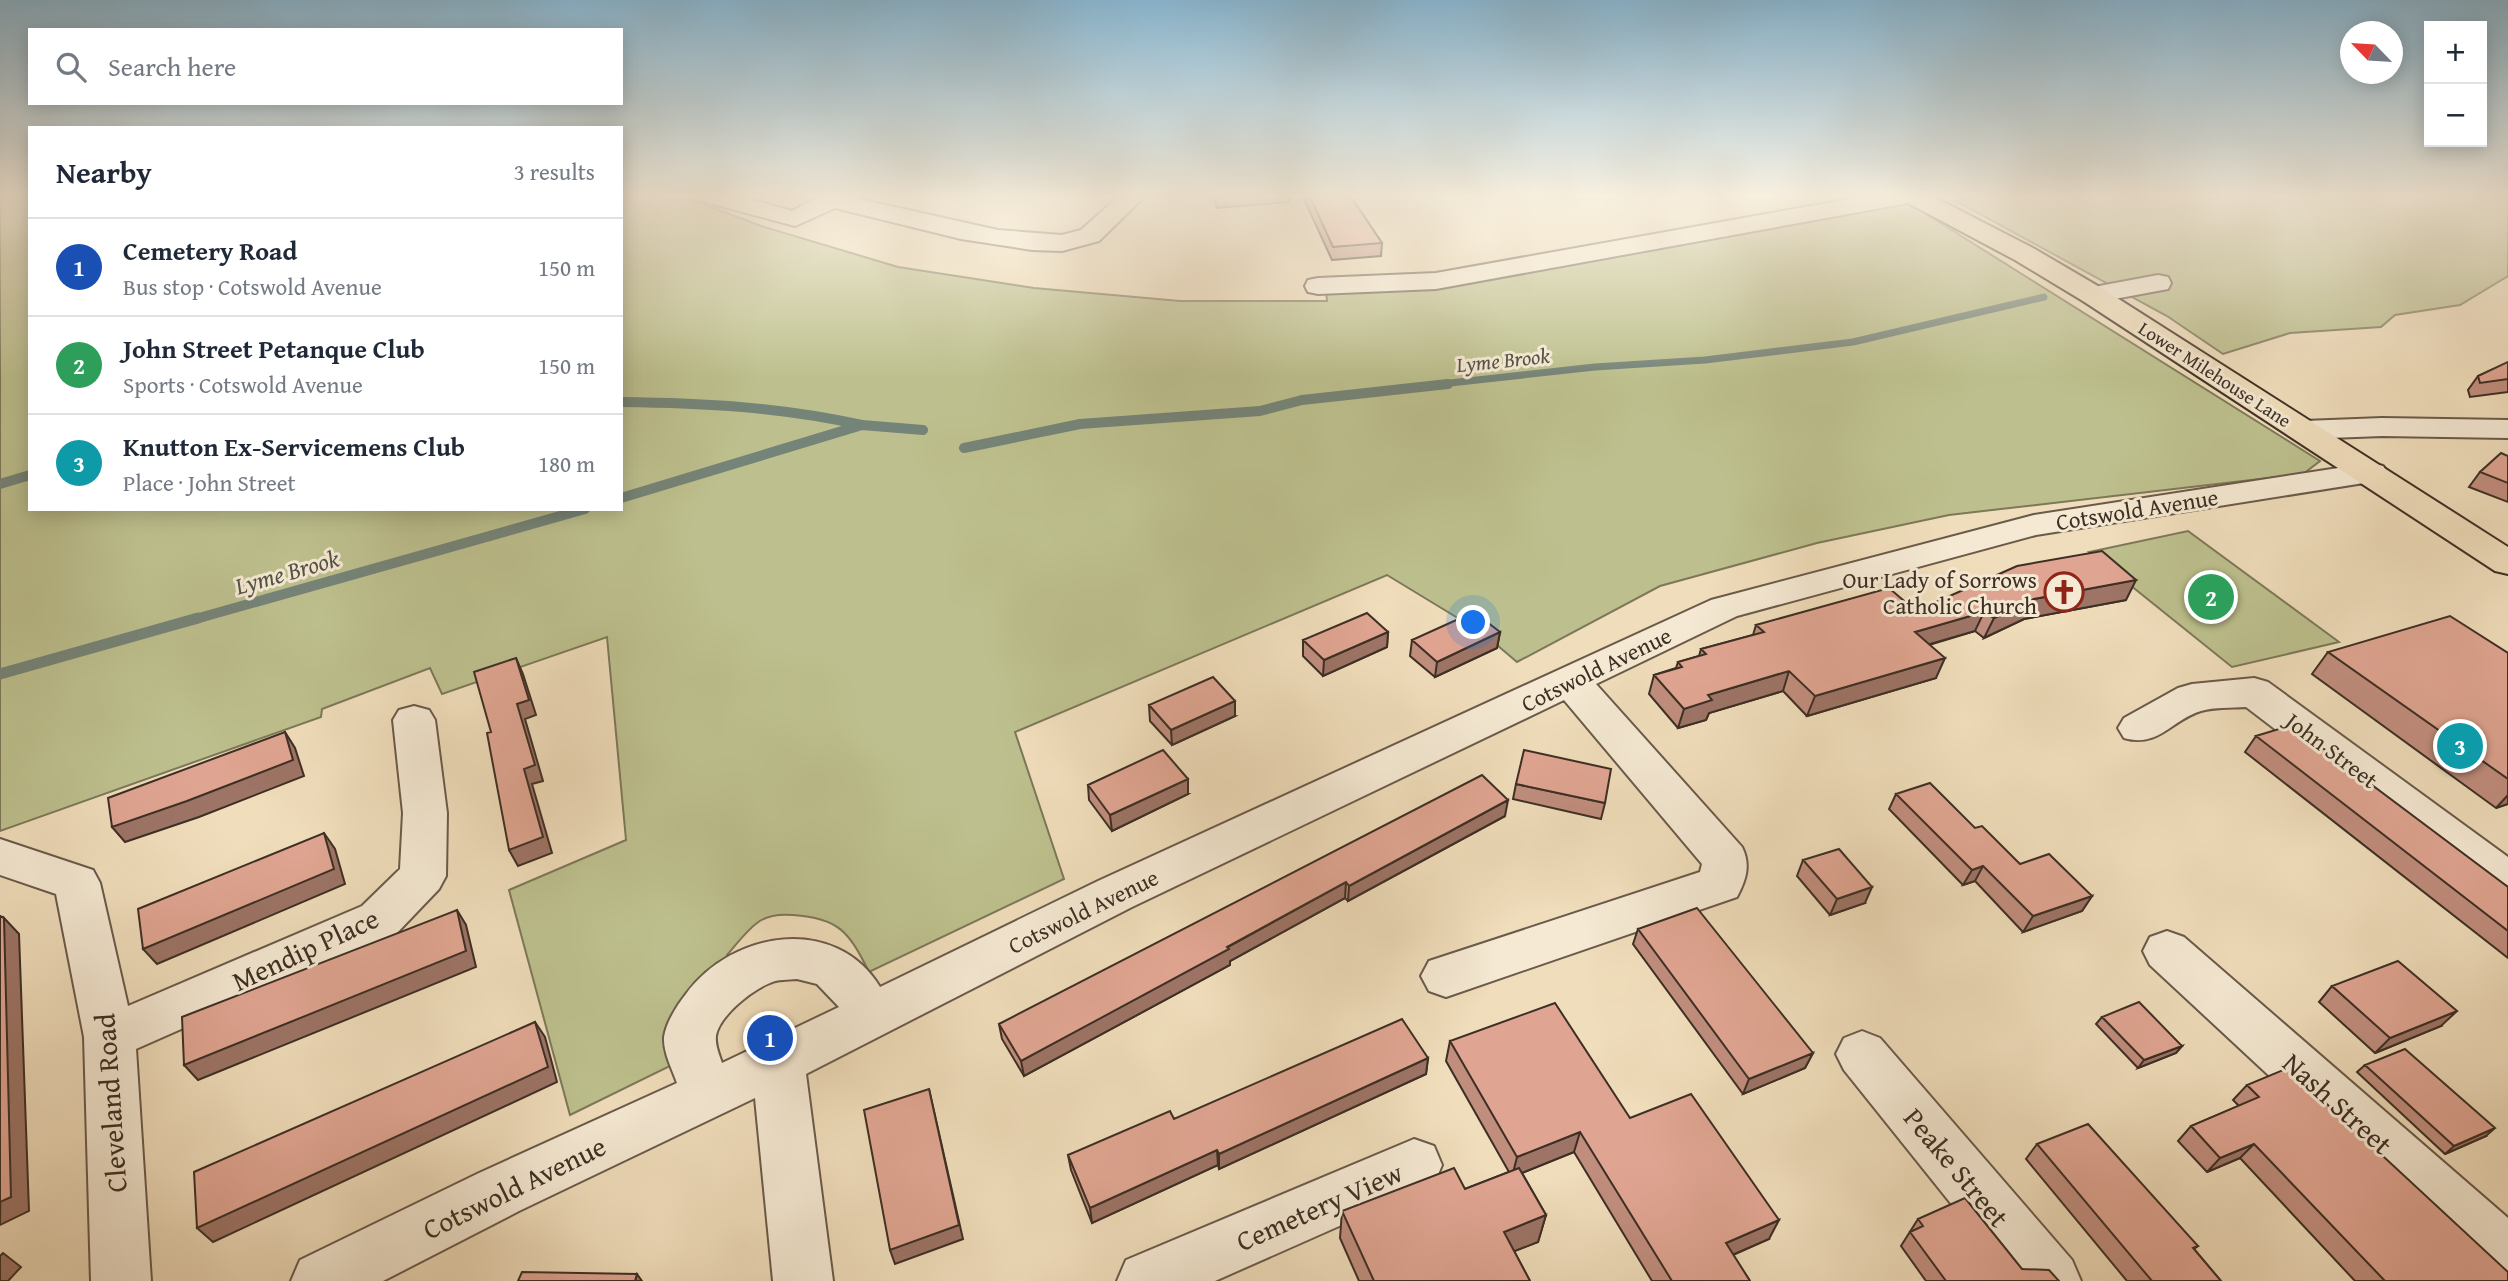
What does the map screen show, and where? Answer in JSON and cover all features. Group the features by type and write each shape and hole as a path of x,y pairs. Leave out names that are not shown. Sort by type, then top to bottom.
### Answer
{"main road":[{"name":"Lower Milehouse Lane","path":"2029,257 2371,472 2508,563"}],"street":[{"path":"1318,286 1436,281 1571,257"},
{"path":"2093,295 2158,283"},
{"path":"2412,428 2508,450"},
{"path":"2304,430 2508,429"},
{"name":"Cotswold Avenue","path":"321,1281 499,1192 778,1062 1115,894 1724,608 2021,528 2371,472"},
{"path":"1446,976 1721,884 1726,860 1571,681"},
{"name":"John Street","path":"2139,727 2192,698 2254,692 2508,882"},
{"name":"Mendip Place","path":"110,1037 379,920 423,876 425,813 414,720"},
{"name":"Cleveland Road","path":"0,857 77,883 110,1037 121,1281"},
{"name":"Nash Street","path":"2167,951 2508,1257"},
{"path":"707,1095 690,1038 706,1004 721,987 741,973 785,959 823,964 835,969 850,983 870,1015"},
{"name":"Peake Street","path":"1862,1054 2051,1281"},
{"path":"778,1062 803,1281"},
{"name":"Cemetery View","path":"1147,1281 1221,1266 1414,1165"}],"green space":[{"path":"0,257 28,257 28,511 623,511 623,257 864,257 898,267 1034,288 1180,301 1327,301 1326,291 1549,257 1994,257 2320,461 2303,474 1949,515 1817,543 1660,586 1517,662 1484,634 1387,575 1015,732 1064,879 869,972 848,937 832,924 793,915 765,918 749,930 727,955 729,960 674,1064 570,1115 509,890 626,840 607,637 442,694 430,668 322,709 321,717 0,831"},
{"path":"2058,257 2508,257 2508,276 2460,305 2395,315 2381,327 2290,333 2223,354 2167,316"},
{"path":"2188,531 2339,642 2232,667 2089,552"}],"building":[{"path":"2508,362 2508,379 2480,383 2478,376"},
{"path":"2501,453 2508,456 2508,483 2480,472"},
{"path":"2102,551 2136,580 2034,599 1994,618 1984,612 1915,632 1945,658 1815,696 1789,671 1708,695 1712,700 1684,709 1654,675 1682,667 1678,662 1706,654 1701,649 1764,632 1756,625 1889,588 1916,611 2017,566"},
{"path":"1474,612 1500,632 1437,662 1412,640"},
{"path":"1367,613 1388,632 1324,660 1303,640"},
{"path":"2450,616 2508,653 2508,779 2328,652"},
{"path":"516,658 529,700 517,704 535,765 524,769 543,837 509,850 487,733 491,732 474,672"},
{"path":"1213,677 1235,701 1171,730 1149,705"},
{"path":"2292,725 2508,887 2508,931 2256,736"},
{"path":"285,732 293,760 112,827 108,798"},
{"path":"1163,750 1188,779 1110,815 1088,785"},
{"path":"1524,750 1611,769 1605,803 1516,784"},
{"path":"1482,775 1508,800 1349,886 1346,882 1227,947 1229,949 1021,1061 999,1024"},
{"path":"1930,783 1975,828 1982,826 2020,864 2049,854 2092,896 2033,916 1983,866 1972,870 1896,794"},
{"path":"324,833 334,869 143,949 138,909"},
{"path":"1839,849 1872,887 1837,899 1803,860"},
{"path":"1697,908 1813,1053 1749,1079 1638,929"},
{"path":"457,910 466,951 184,1065 182,1017"},
{"path":"0,916 4,918 11,1197 0,1202"},
{"path":"2398,961 2457,1011 2390,1038 2332,986"},
{"path":"2139,1002 2182,1046 2144,1060 2102,1017"},
{"path":"1555,1003 1630,1118 1691,1094 1779,1220 1726,1243 1750,1281 1672,1281 1580,1132 1517,1157 1450,1041"},
{"path":"1402,1019 1428,1058 1219,1154 1217,1150 1090,1208 1068,1155 1170,1111 1174,1119"},
{"path":"535,1022 548,1067 197,1228 194,1172"},
{"path":"2405,1049 2495,1128 2454,1146 2365,1065"},
{"path":"2288,1068 2508,1272 2508,1281 2385,1281 2254,1144 2220,1158 2191,1126 2259,1097 2247,1085"},
{"path":"929,1089 959,1225 890,1250 864,1110"},
{"path":"2088,1124 2198,1246 2193,1248 2221,1281 2152,1281 2037,1144"},
{"path":"1454,1168 1465,1189 1519,1168 1546,1215 1504,1232 1530,1281 1374,1281 1342,1211"},
{"path":"1965,1198 2022,1269 2049,1270 2059,1281 1946,1281 1910,1232 1923,1226 1918,1219"},
{"path":"522,1272 637,1274 635,1281 518,1281"}],"waterway":[{"name":"Lyme Brook","path":"1432,385 1595,367 1705,360 1853,342 2044,297"},
{"name":"Lyme Brook","path":"964,448 1080,424 1260,411 1302,400 1448,384"},
{"path":"623,402 742,407 862,425"},
{"name":"Lyme Brook","path":"623,497 862,425"},
{"name":"Lyme Brook","path":"862,425 923,430"},
{"path":"0,484 28,476"},
{"name":"Lyme Brook","path":"192,620 578,511"},
{"name":"Lyme Brook","path":"0,674 198,618"}],"place":[{"name":"Our Lady of Sorrows Catholic Church","path":"2064,592"},
{"name":"John Street Petanque Club","path":"2211,597"},
{"name":"Knutton Ex-Servicemens Club","path":"2460,746"},
{"name":"Cemetery Road","path":"770,1038"}]}
